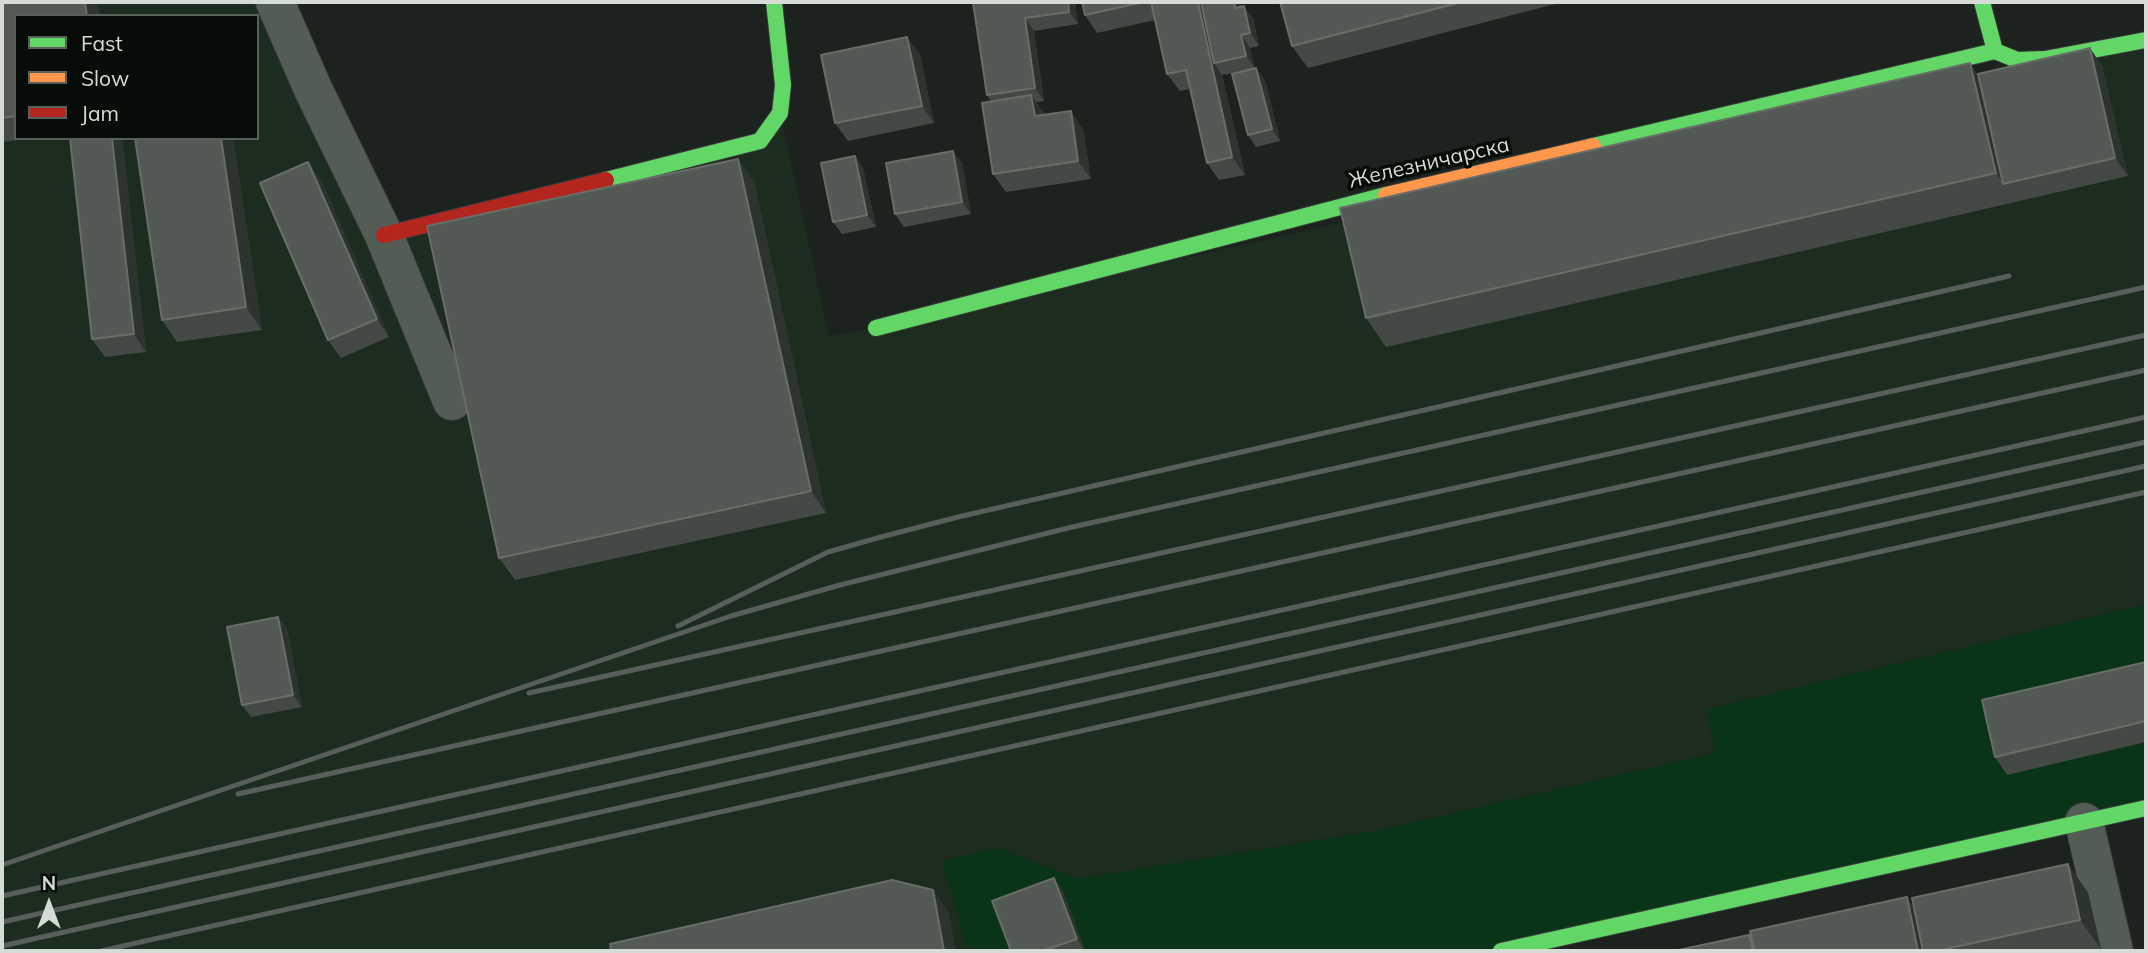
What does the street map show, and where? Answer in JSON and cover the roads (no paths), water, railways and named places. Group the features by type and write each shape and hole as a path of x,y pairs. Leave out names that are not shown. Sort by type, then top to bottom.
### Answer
{"street":[{"path":"275,2 313,89 384,235 452,401"},
{"path":"384,235 760,141 780,113 783,85 774,2"},
{"path":"1982,2 1995,51"},
{"name":"Железничарска","path":"876,328 1338,206 1995,51 2017,60 2045,58 2146,40"},
{"path":"1501,951 2146,807"},
{"path":"2084,822 2114,951"}],"railway":[{"path":"678,626 828,552 881,537 958,517 2009,276"},
{"path":"2,865 731,616 840,585 1068,528 2146,287"},
{"path":"529,693 2146,335"},
{"path":"238,794 2146,370"},
{"path":"2,896 2146,417"},
{"path":"2,922 2146,442"},
{"path":"2,946 2146,466"},
{"path":"101,951 2146,492"}]}
